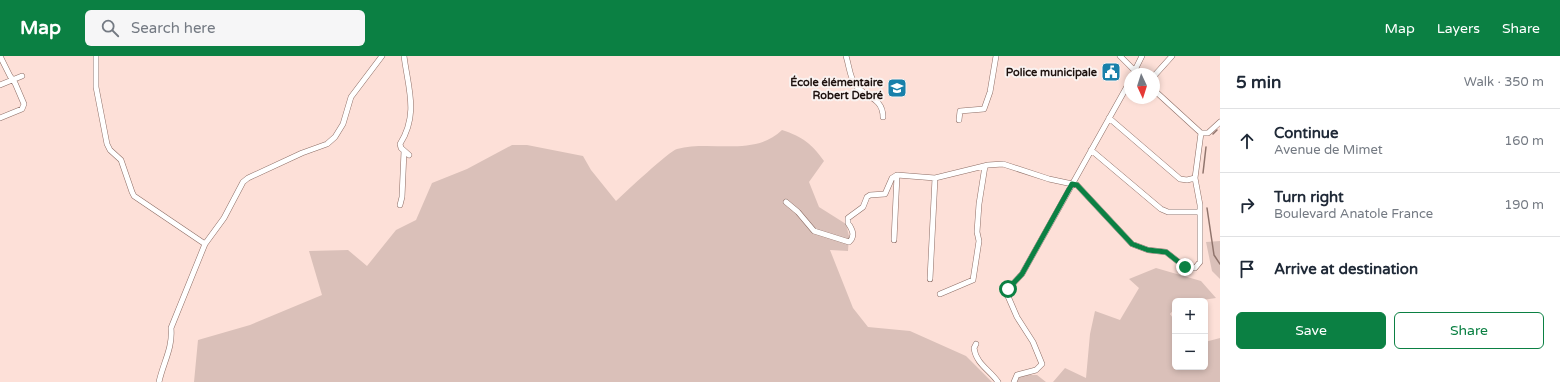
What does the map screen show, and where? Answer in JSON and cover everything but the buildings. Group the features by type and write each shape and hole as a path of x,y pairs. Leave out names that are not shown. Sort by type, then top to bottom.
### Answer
{"street":[{"path":"0,56 24,104 22,109 0,118"},
{"path":"96,56 96,87 107,144 110,150 121,160 134,196 205,244"},
{"path":"159,382 168,356 172,339 172,328 205,244 224,218 236,192 248,178 302,153 327,144 335,137 343,124 351,97 382,56"},
{"path":"404,56 412,108 410,124 400,144 404,151 409,155"},
{"path":"846,56 856,87 878,101 883,110 883,117"},
{"path":"960,120 960,111 984,109 990,92 996,56"},
{"path":"1120,56 1131,68"},
{"path":"1137,68 1142,56"},
{"path":"1160,69 1172,56"},
{"path":"0,85 22,76"},
{"path":"1014,382 1017,375 1036,370 1042,364 1033,342 1010,303 1007,294 1008,289 1022,274 1124,92"},
{"path":"1160,95 1201,133 1208,133 1220,122"},
{"path":"1109,118 1180,179 1187,180 1195,178"},
{"path":"786,202 798,212 814,231 848,242 853,235 848,223 848,218 863,207 867,197 870,195 885,194 892,178 897,175 935,178 985,166 1003,164 1049,179 1077,185 1132,244 1148,250 1166,252 1185,267 1195,268 1199,264 1200,212 1195,178 1201,133"},
{"path":"1091,150 1161,209 1168,212 1200,212"},
{"path":"400,205 402,197 404,151"},
{"path":"940,294 973,280 979,241 977,232 979,204 985,166"},
{"path":"894,240 897,175"},
{"path":"930,279 935,178"},
{"path":"976,344 974,348 978,361 993,374 998,382"}],"shaded area":[{"path":"782,130 796,135 806,141 824,161 809,182 819,207 846,224 849,236 848,251 830,250 853,308 868,327 910,331 966,356 992,382 194,382 198,340 250,325 322,295 309,251 348,250 367,266 396,230 416,220 432,183 467,169 512,145 527,145 583,156 591,170 616,201 672,151 677,149 704,146 746,146 771,138"},
{"path":"1220,241 1220,279 1212,271 1206,242"},
{"path":"1156,268 1201,281 1216,298 1172,298 1172,312 1170,314 1172,317 1172,370 1208,370 1208,341 1220,338 1220,382 1053,382 1065,368 1086,378 1090,334 1095,311 1120,320 1139,288 1129,279"},
{"path":"1018,375 1037,375 1046,382 1017,382"}],"waterway":[{"path":"1213,134 1217,130"},
{"path":"1203,173 1206,147"},
{"path":"1207,208 1214,255 1220,264"}],"place":[{"name":"Police municipale","path":"1111,72"},
{"name":"École élémentaire Robert Debré","path":"897,88"}],"route":[{"path":"1008,289 1022,274 1072,184 1077,185 1132,244 1148,250 1166,252 1185,267"}]}
